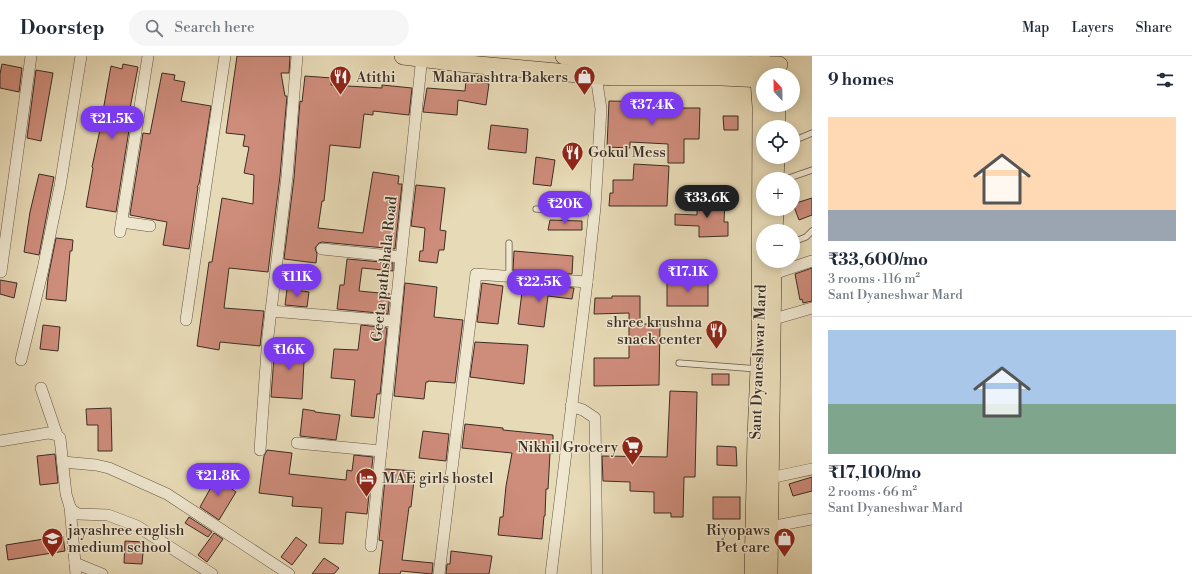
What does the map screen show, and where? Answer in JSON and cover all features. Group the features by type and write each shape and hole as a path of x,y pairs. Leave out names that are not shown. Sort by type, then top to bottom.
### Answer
{"main road":[{"path":"403,56 468,60 596,76 638,78 722,77 756,71"},
{"path":"564,56 633,63 756,70"},
{"path":"768,68 779,65"},
{"name":"Sant Dyaneshwar Mard","path":"761,112 765,172"},
{"name":"Sant Dyaneshwar Mard","path":"763,437 760,369 766,321 771,222"},
{"path":"766,321 762,526 769,574"},
{"path":"752,574 762,526"}],"street":[{"path":"1,272 30,56"},
{"path":"21,360 44,270 60,186 81,56"},
{"path":"148,56 121,227 150,226"},
{"path":"186,320 226,56"},
{"path":"260,450 271,311 287,177 297,56"},
{"name":"Geeta pathshala Road","path":"371,546 393,321 422,57"},
{"path":"550,574 587,282 594,212 601,109 596,76"},
{"path":"322,249 400,257"},
{"path":"769,270 812,261"},
{"path":"439,574 476,274 587,282"},
{"path":"766,321 812,308"},
{"path":"271,311 393,321"},
{"path":"41,388 57,436 60,438 66,494 70,507 75,568 102,574"},
{"path":"571,406 583,410 595,418 597,574"},
{"path":"0,441 48,433 57,436"},
{"path":"297,443 381,451"},
{"path":"63,462 96,465 109,468 167,494 289,574"},
{"path":"763,478 812,469"},
{"path":"70,507 78,514 108,515 137,526 212,574"},
{"path":"762,526 812,519"}],"lane":[{"path":"800,138 812,133"},
{"path":"800,174 812,170"},
{"path":"536,208 594,212"},
{"path":"800,239 806,237 812,231"},
{"path":"509,276 510,243"},
{"path":"679,363 760,369"}],"building":[{"path":"237,56 290,56 289,73 281,73 285,96 287,96 280,176 268,272 229,268 224,308 264,311 260,346 220,342 219,350 197,346 209,262 212,262 222,198 253,204 254,175 244,173 249,147 243,146 245,135 226,133"},
{"path":"2,64 22,68 19,92 0,88"},
{"path":"123,64 138,67 126,129 129,130 116,212 86,207 111,66 122,69"},
{"path":"36,70 53,73 41,141 27,138"},
{"path":"162,73 175,75 174,80 185,82 181,101 211,106 199,184 197,187 189,249 163,245 167,222 130,215 143,133 150,134"},
{"path":"305,76 332,78 331,85 382,88 382,85 412,88 409,115 373,111 373,115 364,114 360,148 330,145 324,201 322,201 318,228 363,233 373,172 399,176 398,184 402,184 395,249 322,242 315,248 317,254 316,263 284,259 294,178 300,101 302,102"},
{"path":"466,80 489,84 486,105 458,100 457,115 423,112 427,88 465,91"},
{"path":"609,101 667,102 667,108 700,108 699,139 684,139 684,163 668,163 668,144 630,142 630,148 607,147"},
{"path":"723,116 738,116 738,130 724,130"},
{"path":"491,125 528,129 526,153 488,149"},
{"path":"536,157 555,160 551,186 533,184"},
{"path":"634,164 669,166 667,206 609,206 610,193 613,193 613,180 633,180"},
{"path":"39,174 54,177 39,255 24,252 30,212"},
{"path":"416,185 445,188 440,230 446,231 444,250 439,250 437,263 419,261 420,251 423,251 425,228 411,226"},
{"path":"812,198 812,215 799,220 798,216 800,216 800,202"},
{"path":"697,201 725,202 724,222 728,222 728,236 699,237 699,226 675,225 675,214 697,215"},
{"path":"550,220 582,221 582,230 548,230"},
{"path":"56,238 73,240 72,251 70,251 66,301 46,299 48,278"},
{"path":"514,251 573,256 572,274 513,270"},
{"path":"347,259 393,263 393,271 362,268 359,291 390,294 388,314 337,309 340,285 344,285"},
{"path":"812,268 812,301 803,303 802,299 800,300 795,274"},
{"path":"0,280 17,283 14,298 0,294"},
{"path":"667,280 708,280 708,306 667,306"},
{"path":"405,283 437,287 434,317 463,320 455,383 426,382 424,399 394,396"},
{"path":"482,283 503,286 498,324 477,322"},
{"path":"523,284 574,288 572,299 548,296 544,327 518,324"},
{"path":"287,289 309,292 307,307 285,305"},
{"path":"612,296 640,296 640,324 660,324 659,385 594,386 594,358 629,358 629,313 594,314 595,298 612,298"},
{"path":"43,325 60,327 58,351 40,349"},
{"path":"361,325 387,328 380,394 377,394 374,418 351,416 355,380 331,378 334,349 358,350"},
{"path":"475,342 528,345 524,384 470,377"},
{"path":"275,343 307,344 306,362 304,362 302,399 271,397"},
{"path":"712,374 729,374 729,385 712,385"},
{"path":"670,391 697,392 695,477 684,477 683,517 671,517 671,513 654,513 654,492 630,491 630,482 603,481 602,456 667,457"},
{"path":"111,408 112,451 98,451 98,425 87,425 86,409"},
{"path":"303,409 340,415 336,440 300,436"},
{"path":"465,424 503,428 503,430 553,435 553,453 550,453 548,489 546,489 542,539 498,535 500,517 503,517 506,486 512,453 462,448"},
{"path":"423,431 449,434 446,461 419,458"},
{"path":"717,446 736,447 737,466 717,465"},
{"path":"267,450 292,453 289,474 346,480 347,470 352,471 354,455 373,457 367,514 346,512 343,544 319,543 322,508 292,506 293,497 259,493 264,456"},
{"path":"55,454 58,483 40,485 37,456"},
{"path":"386,469 415,471 411,507 409,507 402,560 433,563 432,574 401,571 400,574 379,574 383,541 379,540"},
{"path":"219,473 228,478 225,484 236,492 219,520 200,507"},
{"path":"812,477 812,491 793,496 789,484"},
{"path":"713,497 740,497 740,519 713,519"},
{"path":"189,517 212,532 208,537 185,523"},
{"path":"214,533 223,539 207,562 198,555"},
{"path":"63,536 65,551 8,560 6,545"},
{"path":"296,537 307,545 292,565 281,557"},
{"path":"125,541 144,542 142,564 124,563"},
{"path":"451,551 492,556 489,574 446,574 447,564 450,564"},
{"path":"324,558 339,568 334,574 312,574"}],"place":[{"name":"Atithi","path":"340,96"},
{"name":"Maharashtra Bakers","path":"584,96"},
{"name":"Gokul Mess","path":"572,172"},
{"name":"shree krushna snack center","path":"717,350"},
{"name":"Nikhil Grocery","path":"633,466"},
{"name":"MAE girls hostel","path":"366,498"},
{"name":"jayashree english medium school","path":"53,558"},
{"name":"Riyopaws Pet care","path":"785,558"}]}
